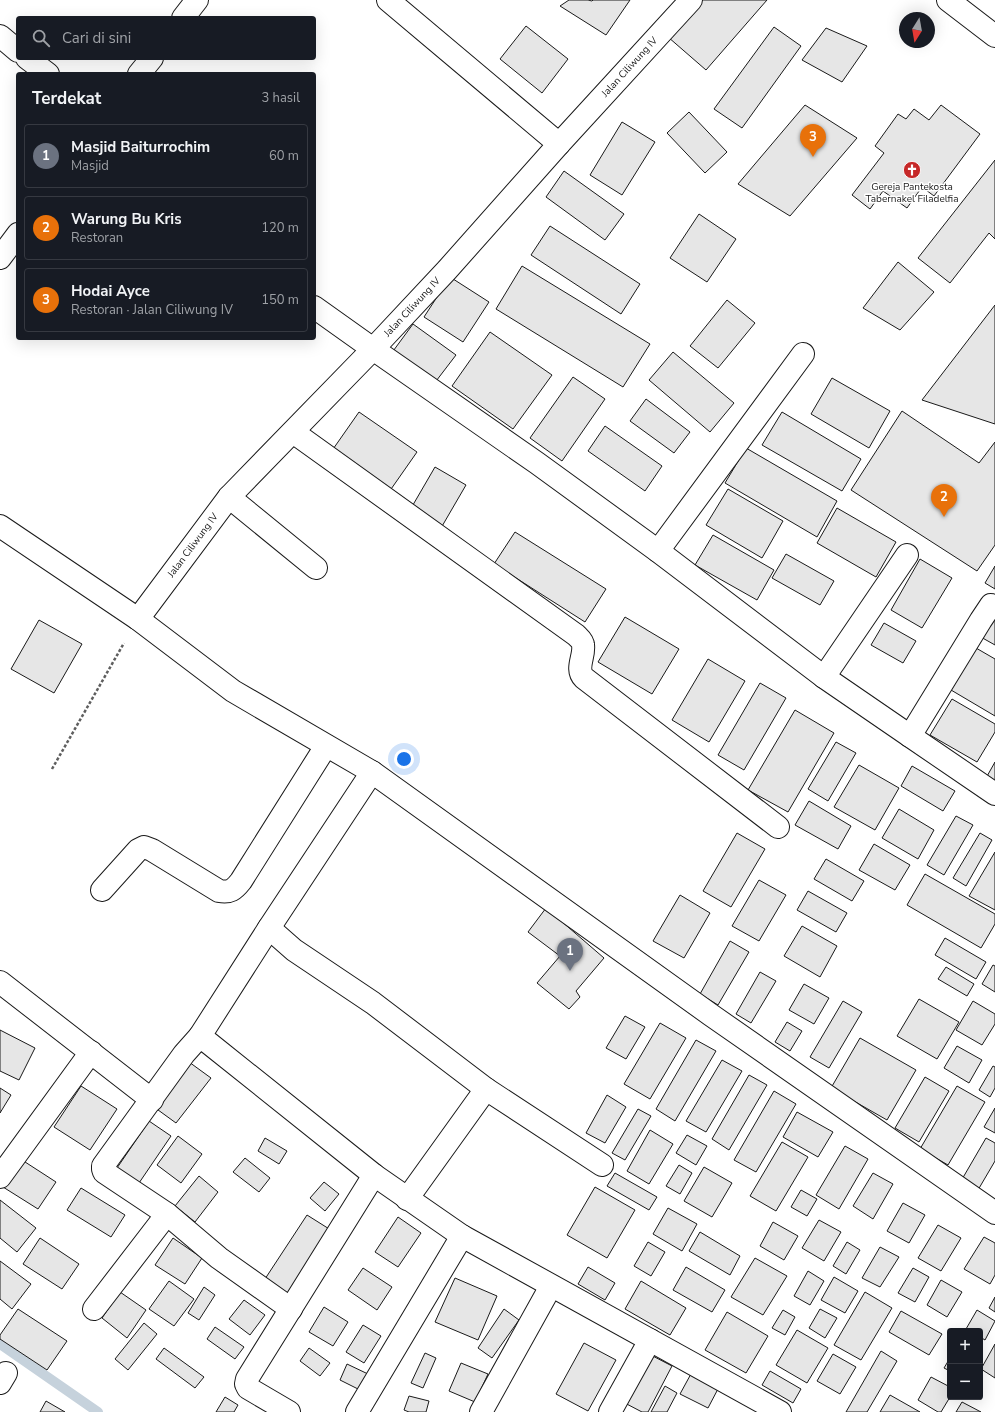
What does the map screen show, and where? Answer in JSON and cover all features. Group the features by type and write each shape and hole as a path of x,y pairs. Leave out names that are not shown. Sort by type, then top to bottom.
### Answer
{"street":[{"path":"185,16 197,0"},
{"path":"388,0 559,144"},
{"name":"Jalan Ciliwung IV","path":"138,618 229,497 373,349 447,270 559,144 691,0"},
{"path":"948,0 995,36"},
{"path":"0,36 16,49"},
{"path":"30,60 46,72"},
{"path":"141,72 150,60"},
{"path":"0,258 16,237"},
{"path":"316,308 537,463 658,551 824,677 995,794"},
{"path":"658,551 803,354"},
{"path":"293,432 576,635 584,645 580,672 584,678 778,827"},
{"path":"229,497 316,568"},
{"path":"0,526 138,618 233,691 372,772 705,1010 995,1213"},
{"path":"824,677 907,555"},
{"path":"910,736 980,620 991,605 995,606"},
{"path":"102,890 138,850 144,847 152,850 219,891 230,892 236,888 241,881 326,746"},
{"path":"291,1309 219,1258 167,1214 104,1172 103,1166 184,1054 200,1036 268,928 372,772"},
{"path":"268,928 294,950 373,1003 486,1089 602,1165"},
{"path":"0,982 152,1100"},
{"path":"200,1036 374,1175 462,1236 780,1412"},
{"path":"0,1177 91,1052"},
{"path":"407,1199 486,1089"},
{"path":"289,1412 248,1388 246,1384 374,1175"},
{"path":"94,1309 167,1214"},
{"path":"357,1412 462,1236"},
{"path":"481,1412 551,1286"},
{"path":"610,1412 650,1340"}],"path":[{"path":"52,769 138,618"}],"building":[{"path":"569,0 630,0 606,35 560,6"},
{"path":"701,0 767,0 706,70 668,37"},
{"path":"526,26 568,59 542,93 500,59"},
{"path":"774,27 801,46 742,128 714,109"},
{"path":"826,28 867,46 842,82 802,60"},
{"path":"805,105 857,138 790,216 738,184"},
{"name":"Gereja Pantekosta Tabernakel Filadelfia","path":"941,105 980,134 934,196 922,187 907,208 883,191 870,209 852,195 884,153 875,146 898,114 906,119 914,109 929,120"},
{"path":"689,112 727,152 705,173 667,133"},
{"path":"622,122 655,142 622,195 590,175"},
{"path":"995,160 995,239 989,233 950,283 918,258"},
{"path":"564,171 624,214 605,240 546,197"},
{"path":"699,214 736,239 707,282 670,258"},
{"path":"550,226 640,284 621,314 531,255"},
{"path":"898,262 934,292 900,330 863,308"},
{"path":"522,266 650,344 623,387 496,309"},
{"path":"450,277 489,302 463,342 424,317"},
{"path":"727,300 755,323 718,368 690,346"},
{"path":"995,305 995,424 922,400"},
{"path":"413,324 456,355 430,389 388,358"},
{"path":"490,332 552,375 513,429 452,386"},
{"path":"673,352 734,403 710,432 649,380"},
{"path":"573,377 605,399 562,461 530,438"},
{"path":"832,378 890,411 869,448 811,414"},
{"path":"646,399 690,432 674,453 630,421"},
{"path":"902,411 979,463 995,442 995,545 977,571 851,490"},
{"path":"359,412 417,452 389,492 331,452"},
{"path":"782,412 861,459 842,491 762,445"},
{"path":"605,426 662,466 645,491 588,451"},
{"path":"746,448 837,501 817,537 725,483"},
{"path":"435,467 466,485 441,528 410,510"},
{"path":"728,489 783,521 762,558 706,525"},
{"path":"837,508 896,542 876,577 817,543"},
{"path":"515,532 606,589 585,622 494,564"},
{"path":"713,535 774,570 757,600 695,565"},
{"path":"786,554 834,581 820,605 772,578"},
{"path":"920,559 952,578 922,628 891,610"},
{"path":"995,566 995,589 985,583"},
{"path":"625,617 679,649 652,694 598,662"},
{"path":"995,617 995,645 979,636"},
{"path":"39,620 82,644 54,693 11,669"},
{"path":"884,623 916,641 903,663 871,645"},
{"path":"976,648 995,659 995,716 951,690"},
{"path":"708,659 745,681 709,742 672,720"},
{"path":"760,683 786,698 744,770 718,755"},
{"path":"952,699 995,724 995,732 977,762 930,735"},
{"path":"795,710 834,733 788,812 748,790"},
{"path":"836,742 856,753 828,801 808,789"},
{"path":"995,762 995,784 986,778"},
{"path":"859,765 899,788 875,830 834,807"},
{"path":"912,766 955,791 943,811 901,786"},
{"path":"809,801 851,826 838,849 795,825"},
{"path":"899,809 934,830 918,859 882,838"},
{"path":"956,816 973,825 944,875 927,865"},
{"path":"737,833 765,849 731,907 703,891"},
{"path":"980,833 992,840 966,886 953,878"},
{"path":"874,844 910,865 895,890 859,870"},
{"path":"995,852 995,910 969,896"},
{"path":"826,859 864,881 852,901 814,879"},
{"path":"925,874 995,914 995,924 981,948 907,905"},
{"path":"759,880 786,895 759,941 732,926"},
{"path":"808,891 847,913 836,932 797,910"},
{"path":"680,895 710,913 684,958 653,941"},
{"path":"546,908 604,958 576,991 580,997 569,1009 537,983 560,956 528,932"},
{"path":"802,926 837,946 820,977 784,956"},
{"path":"945,938 986,962 976,979 935,955"},
{"path":"730,941 749,952 718,1005 700,994"},
{"path":"993,965 995,966 995,992 982,984"},
{"path":"946,967 974,984 967,996 938,979"},
{"path":"760,972 776,981 751,1023 736,1014"},
{"path":"804,984 829,998 814,1024 789,1010"},
{"path":"919,999 959,1022 937,1059 897,1036"},
{"path":"843,1001 862,1012 829,1068 810,1057"},
{"path":"973,1001 995,1014 995,1024 982,1045 956,1030"},
{"path":"625,1016 645,1027 626,1059 606,1048"},
{"path":"787,1022 802,1031 790,1051 775,1042"},
{"path":"660,1023 686,1038 650,1099 624,1084"},
{"path":"0,1030 35,1048 19,1080 0,1071"},
{"path":"860,1038 916,1070 887,1120 831,1088"},
{"path":"696,1040 716,1051 675,1121 656,1109"},
{"path":"957,1046 982,1060 969,1083 944,1068"},
{"path":"722,1060 742,1071 706,1132 686,1121"},
{"path":"189,1062 211,1078 176,1123 154,1107"},
{"path":"993,1066 995,1067 995,1088 990,1097 979,1090"},
{"path":"749,1075 767,1085 729,1150 712,1139"},
{"path":"925,1077 949,1091 919,1142 895,1128"},
{"path":"81,1086 117,1109 90,1150 54,1127"},
{"path":"957,1086 985,1102 948,1165 920,1149"},
{"path":"0,1088 11,1095 0,1113"},
{"path":"774,1091 796,1104 756,1172 734,1160"},
{"path":"607,1095 626,1107 605,1143 586,1133"},
{"path":"995,1108 995,1133 984,1127"},
{"path":"638,1109 651,1116 625,1160 612,1153"},
{"path":"797,1112 833,1132 818,1157 783,1137"},
{"path":"149,1121 171,1136 139,1183 117,1168"},
{"path":"650,1130 673,1144 649,1184 627,1171"},
{"path":"687,1135 707,1146 696,1165 676,1153"},
{"path":"178,1136 202,1154 181,1183 157,1165"},
{"path":"265,1138 287,1151 279,1164 258,1151"},
{"path":"986,1138 995,1143 995,1161 978,1190 961,1181"},
{"path":"782,1142 808,1157 776,1211 750,1196"},
{"path":"845,1146 868,1159 839,1209 816,1195"},
{"path":"245,1158 270,1178 259,1192 233,1172"},
{"path":"22,1160 56,1182 38,1209 3,1187"},
{"path":"679,1165 692,1173 680,1194 666,1186"},
{"path":"704,1167 732,1183 712,1217 684,1201"},
{"path":"615,1173 657,1197 649,1210 607,1186"},
{"path":"873,1173 893,1184 873,1219 853,1206"},
{"path":"199,1176 218,1192 195,1222 175,1206"},
{"path":"324,1182 339,1194 325,1211 310,1198"},
{"path":"595,1187 635,1210 607,1258 567,1235"},
{"path":"81,1188 125,1215 111,1237 67,1210"},
{"path":"801,1190 817,1199 807,1216 791,1207"},
{"path":"0,1200 36,1228 17,1252 0,1238"},
{"path":"903,1203 925,1215 909,1243 887,1231"},
{"path":"668,1208 697,1224 682,1251 653,1234"},
{"path":"307,1215 334,1232 290,1299 263,1282"},
{"path":"398,1217 421,1233 398,1267 375,1252"},
{"path":"819,1220 841,1232 824,1261 802,1248"},
{"path":"773,1222 798,1236 784,1260 760,1246"},
{"path":"938,1225 961,1238 941,1271 918,1258"},
{"path":"700,1232 740,1256 730,1275 689,1251"},
{"path":"984,1237 995,1243 995,1275 990,1284 964,1269"},
{"path":"40,1238 79,1264 62,1289 23,1264"},
{"path":"173,1238 202,1258 185,1284 155,1265"},
{"path":"648,1242 665,1252 651,1276 634,1266"},
{"path":"847,1242 860,1250 846,1274 833,1266"},
{"path":"880,1247 899,1257 880,1287 862,1278"},
{"path":"755,1258 787,1276 763,1315 731,1297"},
{"path":"0,1261 31,1284 12,1309 0,1299"},
{"path":"588,1267 615,1283 605,1300 578,1284"},
{"path":"686,1267 725,1290 712,1312 673,1290"},
{"path":"363,1268 392,1287 377,1310 348,1290"},
{"path":"913,1268 929,1277 915,1302 898,1293"},
{"path":"808,1271 824,1281 810,1305 794,1296"},
{"path":"834,1277 858,1291 845,1313 821,1300"},
{"path":"455,1278 497,1296 478,1340 435,1322"},
{"path":"941,1280 962,1292 947,1317 927,1305"},
{"path":"169,1281 194,1299 174,1326 149,1309"},
{"path":"641,1281 686,1308 670,1335 625,1309"},
{"path":"204,1287 215,1295 199,1320 188,1313"},
{"path":"120,1292 146,1310 127,1338 102,1318"},
{"path":"865,1292 892,1308 861,1360 834,1345"},
{"path":"995,1297 995,1312 989,1308"},
{"path":"244,1300 265,1315 250,1335 229,1319"},
{"path":"324,1307 348,1322 333,1346 309,1332"},
{"path":"18,1309 67,1341 47,1370 0,1339 0,1335"},
{"path":"504,1309 519,1320 492,1358 478,1348"},
{"path":"820,1309 837,1318 825,1338 809,1328"},
{"path":"783,1310 795,1317 785,1335 772,1328"},
{"path":"977,1310 995,1321 985,1340 983,1339 983,1328 967,1328"},
{"path":"901,1311 942,1334 929,1355 889,1332"},
{"path":"727,1312 768,1336 746,1373 705,1350"},
{"path":"144,1323 157,1334 128,1370 115,1359"},
{"path":"363,1325 381,1336 364,1363 346,1352"},
{"path":"215,1327 244,1347 235,1359 207,1339"},
{"path":"797,1330 828,1348 807,1383 776,1365"},
{"path":"584,1343 616,1360 588,1411 556,1394"},
{"path":"995,1344 995,1378 983,1370 983,1365"},
{"path":"164,1348 204,1377 195,1388 156,1359"},
{"path":"309,1348 330,1363 320,1376 300,1361"},
{"path":"881,1351 897,1361 867,1412 846,1412"},
{"path":"425,1353 436,1358 423,1388 411,1383"},
{"path":"647,1353 672,1366 648,1412 642,1412 621,1401"},
{"path":"833,1354 856,1367 840,1394 817,1381"},
{"path":"461,1363 488,1374 475,1402 449,1391"},
{"path":"347,1364 368,1374 360,1390 340,1380"},
{"path":"770,1371 801,1389 793,1403 762,1385"},
{"path":"692,1372 719,1387 708,1408 680,1394"},
{"path":"931,1377 947,1385 948,1400 941,1412 938,1412 918,1400"},
{"path":"665,1386 677,1393 667,1412 651,1412"},
{"path":"890,1395 920,1412 880,1412"},
{"path":"409,1396 429,1401 426,1412 409,1412 404,1410"},
{"path":"225,1397 238,1405 234,1412 216,1412"},
{"path":"46,1401 65,1412 40,1412"},
{"path":"962,1402 981,1412 956,1412"}],"waterway":[{"path":"0,1344 98,1412"}],"place":[{"name":"Hodai Ayce","path":"813,157"},
{"name":"Gereja Pantekosta Tabernakel Filadelfia","path":"912,170"},
{"name":"Warung Bu Kris","path":"944,517"},
{"name":"Masjid Baiturrochim","path":"570,971"}]}
